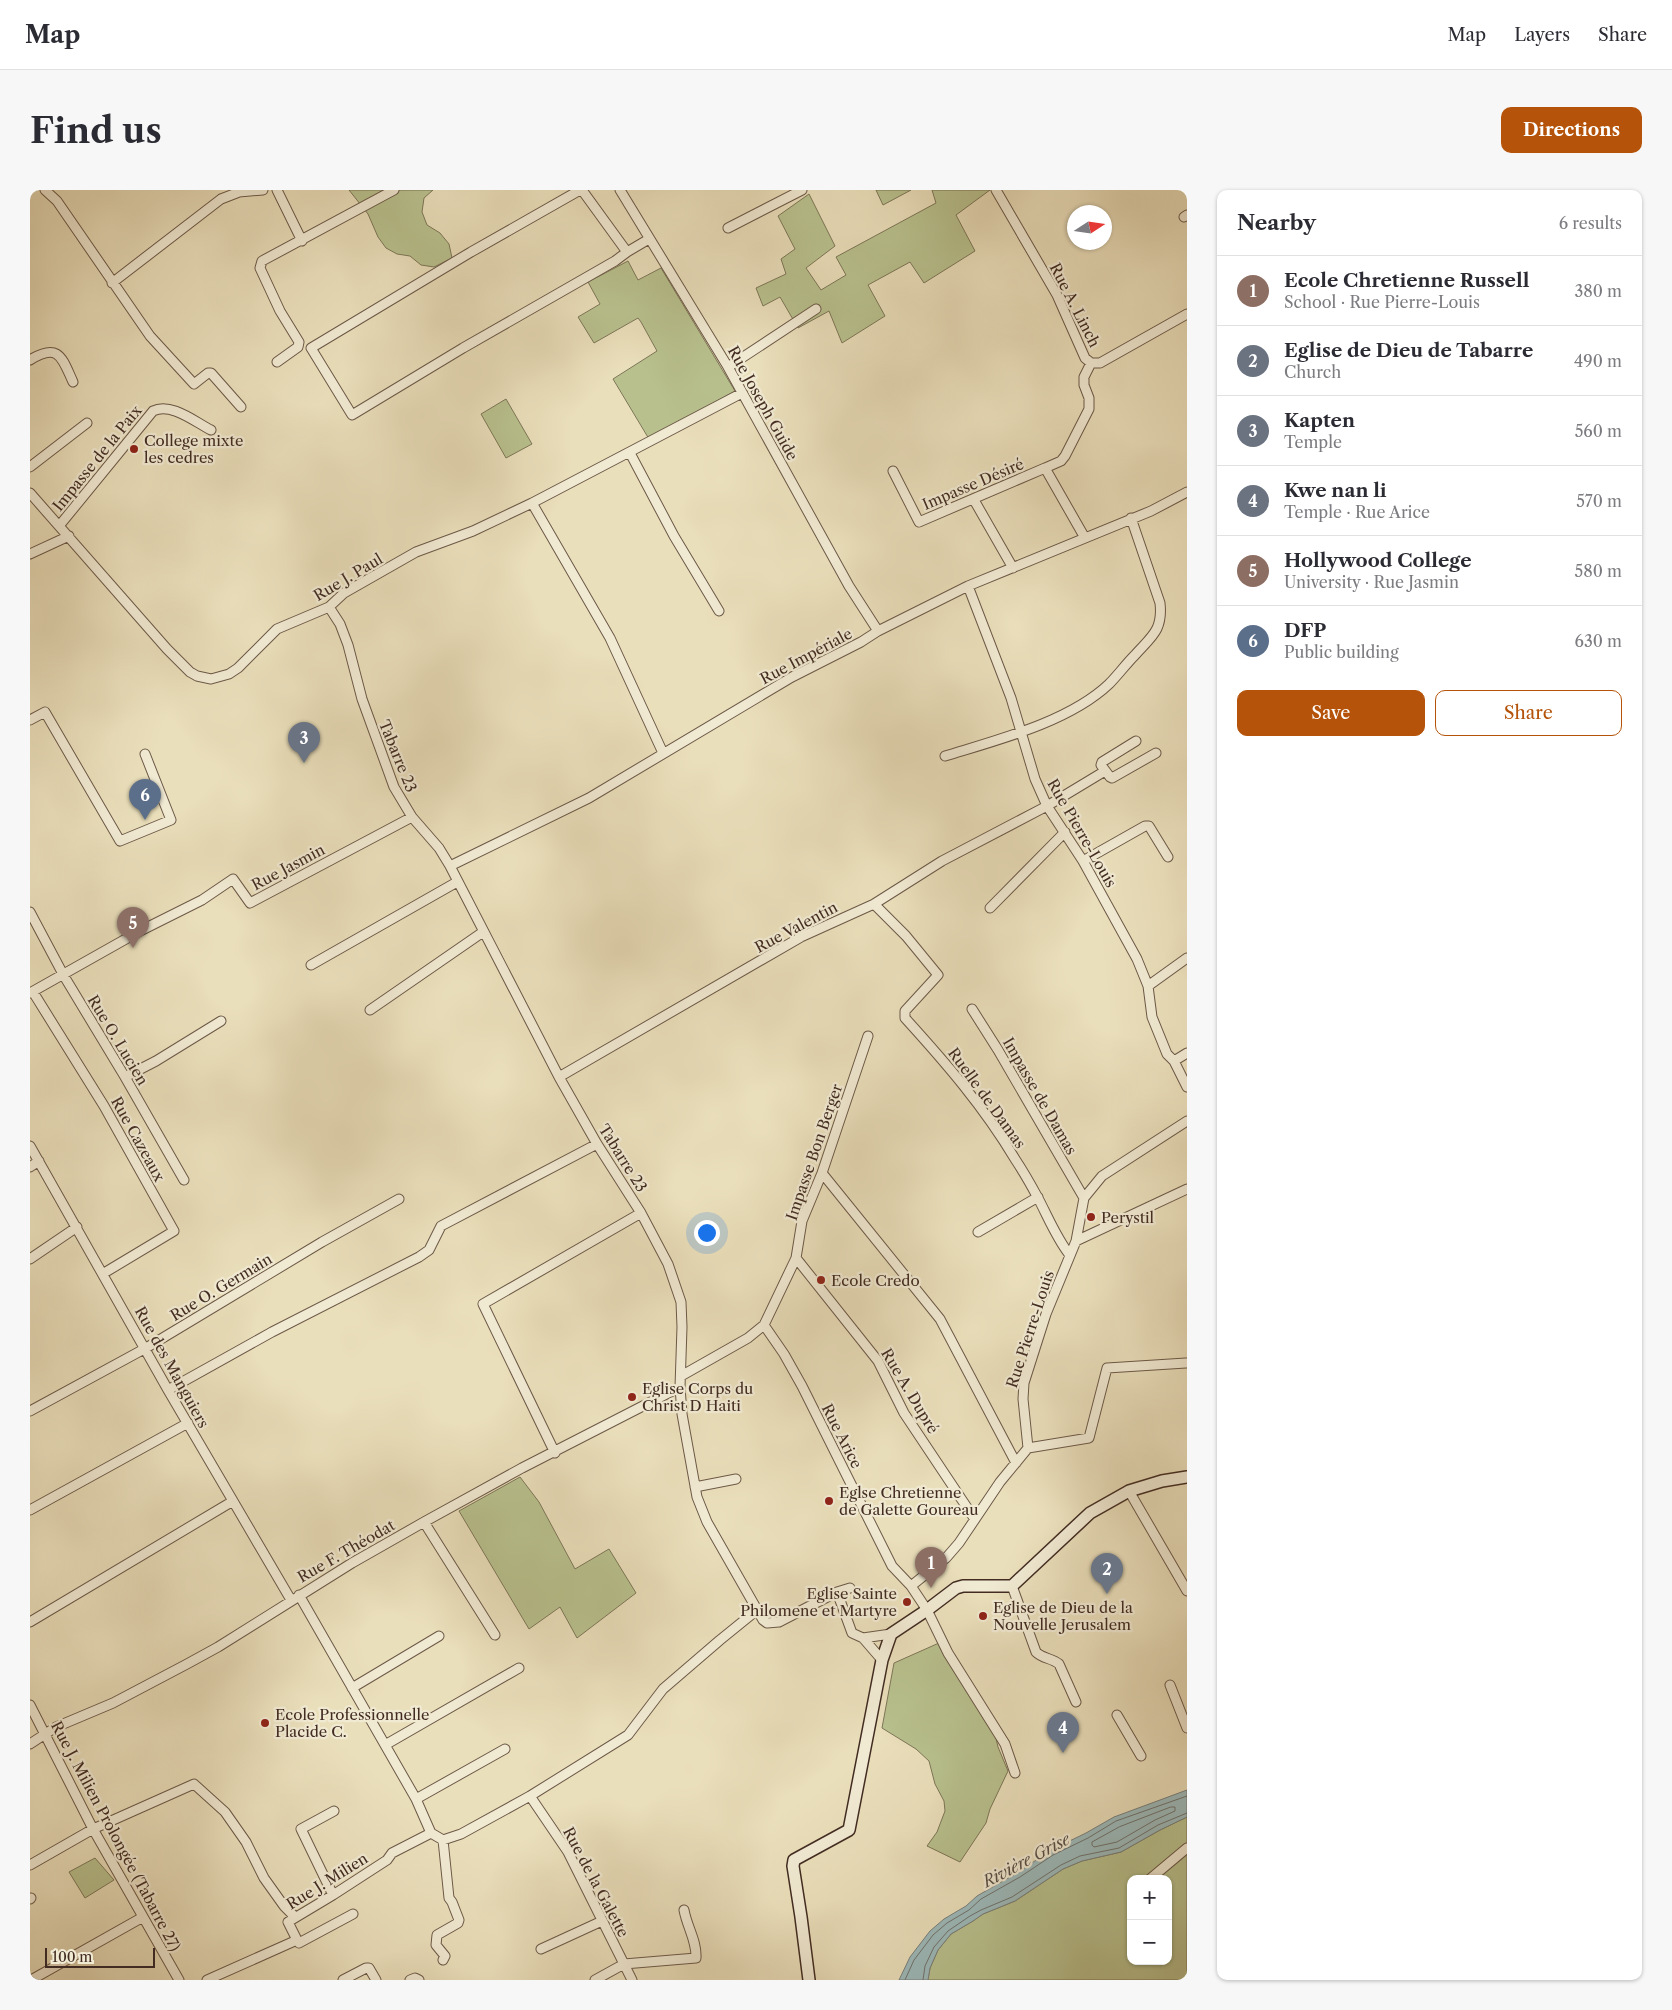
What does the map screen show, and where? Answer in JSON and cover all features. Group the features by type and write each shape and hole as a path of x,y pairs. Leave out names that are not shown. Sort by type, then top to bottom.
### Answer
{"street":[{"path":"45,190 57,201 150,336 193,383 195,384 208,373 211,373 241,407"},
{"path":"112,283 221,199 238,192 263,190"},
{"path":"277,190 302,241"},
{"path":"277,362 298,347 299,342 280,311 260,268 260,264 394,190"},
{"path":"627,252 581,190 471,252 311,348 352,416 463,348 616,261 649,239"},
{"name":"Rue Joseph Guide","path":"620,190 728,367 849,586 878,630"},
{"path":"728,228 802,190"},
{"name":"Rue A. Linch","path":"996,190 1057,295 1085,358 1091,363 1100,363 1187,314"},
{"path":"728,367 816,310"},
{"path":"30,360 46,351 57,354 62,358 73,382"},
{"path":"1045,468 1061,461 1065,456 1089,409 1089,398 1084,385 1084,377 1091,363"},
{"name":"Rue J. Paul","path":"30,493 167,649 190,672 203,678 212,679 229,674 238,668 277,629 329,606 344,593 416,552 473,531 532,503 742,393"},
{"name":"Impasse de la Paix","path":"59,526 153,411 165,407 211,430"},
{"path":"30,467 87,423"},
{"path":"630,453 674,536 719,611"},
{"name":"Impasse Désiré","path":"893,471 918,522 974,500 1045,468 1084,538"},
{"name":"Rue Impériale","path":"450,866 589,798 792,677 861,642 878,630 968,586 1131,518 1187,492"},
{"path":"974,500 1013,568"},
{"path":"532,503 610,638 663,753"},
{"path":"945,756 1021,732 1075,708 1108,685 1157,630 1162,617 1160,603 1131,518"},
{"path":"30,554 69,536"},
{"name":"Rue Pierre-Louis","path":"968,586 1011,698 1035,779 1047,806 1083,861 1137,959 1148,986 1152,1017 1167,1054 1174,1061 1187,1086"},
{"name":"Tabarre 23","path":"329,606 340,624 348,645 362,699 390,778 402,804 439,848 450,866 559,1077 597,1144 641,1213 668,1264 681,1302 680,1387 682,1414 697,1497 707,1522 757,1610 767,1623 772,1624 837,1592"},
{"path":"30,720 45,712 120,841 171,820 146,754"},
{"path":"1136,741 1102,762 1101,765 1112,778 1156,753"},
{"name":"Rue Valentin","path":"559,1077 801,937 874,904 942,861 1047,806 1105,771"},
{"name":"Rue Jasmin","path":"32,992 64,976 140,931 202,900 233,879 250,903 412,817"},
{"path":"1083,861 1145,826 1150,826 1168,857"},
{"path":"990,908 1064,832"},
{"path":"311,966 457,882"},
{"name":"Ruelle de Damas","path":"874,904 906,936 938,975 905,1011 906,1018 959,1078 1014,1157 1038,1197 1059,1241 1069,1254"},
{"name":"Rue O. Lucien","path":"30,912 64,976 126,1077 184,1180"},
{"path":"370,1010 483,932"},
{"path":"1148,986 1187,958"},
{"name":"Rue Cazeaux","path":"32,992 104,1106 174,1231 104,1273"},
{"name":"Impasse de Damas","path":"972,1009 1084,1198"},
{"path":"126,1077 221,1021"},
{"name":"Impasse Bon Berger","path":"681,1376 748,1338 764,1325 796,1258 802,1222 822,1173 868,1036"},
{"path":"1174,1061 1187,1054"},
{"name":"Rue Pierre-Louis","path":"1028,1448 1023,1399 1024,1384 1046,1314 1069,1254 1076,1241 1084,1198 1102,1176 1187,1121"},
{"path":"168,1390 272,1332 419,1257 429,1250 441,1226 597,1144"},
{"name":"Rue des Manguiers","path":"30,1146 233,1501 352,1688 416,1799 431,1833"},
{"path":"30,1167 39,1161"},
{"path":"822,1173 940,1319 1016,1463"},
{"path":"1076,1241 1187,1189"},
{"path":"978,1232 1038,1197"},
{"name":"Rue O. Germain","path":"30,1411 146,1348 322,1242 399,1199"},
{"path":"555,1453 483,1304 641,1213"},
{"path":"30,1260 77,1228"},
{"name":"Rue A. Dupré","path":"796,1258 878,1361 904,1412 974,1518"},
{"name":"Rue Arice","path":"764,1325 784,1354 802,1386 892,1566 911,1586"},
{"path":"1015,1772 1005,1744 948,1653 927,1610 911,1586 946,1558 1028,1448 1089,1438 1107,1368 1186,1363"},
{"name":"Rue F. Théodat","path":"30,1744 46,1734 114,1703 218,1647 295,1597 424,1522 522,1468 555,1453 680,1387"},
{"path":"30,1510 188,1423"},
{"path":"863,1638 891,1634 960,1586 1012,1586 1090,1512 1129,1492 1162,1481 1187,1477"},
{"path":"695,1487 736,1479"},
{"path":"1129,1492 1187,1591"},
{"path":"30,1622 233,1501"},
{"path":"424,1522 495,1635"},
{"path":"1012,1586 1036,1652 1044,1659 1059,1664 1076,1702"},
{"path":"850,1588 837,1592 849,1628 852,1633 863,1638 882,1660"},
{"path":"431,1833 443,1840 461,1834 530,1796 628,1735 663,1689 757,1610"},
{"path":"809,1980 802,1917 793,1866 794,1860 849,1830 882,1660 891,1634"},
{"path":"352,1688 439,1636"},
{"path":"385,1745 519,1668"},
{"path":"1170,1685 1187,1728"},
{"name":"Rue J. Milien Prolongée (Tabarre 27)","path":"30,1705 93,1829 179,1980"},
{"path":"1116,1715 1141,1756"},
{"path":"416,1799 505,1749"},
{"path":"30,1866 93,1829 194,1784 226,1812 246,1842 264,1878 284,1906 295,1917"},
{"name":"Rue de la Galette","path":"530,1796 568,1852 632,1980"},
{"path":"334,1811 301,1829 334,1895"},
{"name":"Rue J. Milien","path":"297,1940 288,1922 334,1895 386,1860 392,1853 431,1833"},
{"path":"443,1840 449,1898 459,1920 458,1923 437,1935 436,1945 445,1956 443,1960"},
{"path":"1155,1875 1187,1848"},
{"path":"595,1980 624,1964 696,1958 695,1941 686,1921 684,1910"},
{"path":"207,1980 297,1940 299,1943 353,1914"},
{"path":"31,1980 144,1917"},
{"path":"541,1949 602,1920"},
{"path":"343,1980 362,1969 368,1968 376,1980"},
{"path":"410,1980 415,1978 419,1980"}],"green space":[{"path":"349,190 433,190 424,198 422,212 427,225 440,233 449,244 452,258 434,267 421,265 410,256 397,254 386,248 378,237 368,214"},
{"path":"876,190 911,190 883,205"},
{"path":"932,190 990,190 956,215 975,251 924,283 910,262 868,285 885,316 842,343 829,311 798,328 780,297 763,306 756,288 786,274 781,259 795,249 778,216 809,194 835,246 806,268 821,290 846,275 836,257 936,203"},
{"path":"628,261 638,280 661,268 735,391 649,439 613,379 657,351 641,322 638,318 594,343 578,317 600,304 588,282"},
{"path":"506,399 532,444 506,458 481,414"},
{"path":"520,1477 539,1502 575,1569 609,1549 636,1593 577,1638 560,1607 529,1629 459,1511"},
{"path":"939,1643 995,1734 1008,1771 990,1809 986,1823 960,1862 927,1846 937,1832 945,1811 944,1801 935,1784 929,1761 916,1749 882,1728 894,1663"},
{"path":"1187,1817 1187,1980 928,1980 930,1968 938,1950 951,1934 983,1914 1015,1901 1063,1869 1082,1861 1121,1852"},
{"path":"95,1858 114,1880 85,1898 69,1872"}],"water":[{"path":"1187,1790 1187,1817 1121,1852 1082,1861 1063,1869 1015,1901 983,1914 951,1934 938,1950 930,1968 928,1980 899,1980 910,1957 930,1931 977,1896 1017,1873 1051,1850 1114,1817"}],"place":[{"name":"College mixte les cedres","path":"134,449"},
{"name":"Kapten","path":"304,763"},
{"name":"DFP","path":"145,820"},
{"name":"Hollywood College","path":"133,948"},
{"name":"Perystil","path":"1091,1217"},
{"name":"Ecole Credo","path":"821,1280"},
{"name":"Eglise Corps du Christ D Haiti","path":"632,1397"},
{"name":"Eglse Chretienne de Galette Goureau","path":"829,1501"},
{"name":"Ecole Chretienne Russell","path":"931,1588"},
{"name":"Eglise de Dieu de Tabarre","path":"1107,1594"},
{"name":"Eglise Sainte Philomene et Martyre","path":"907,1602"},
{"name":"Eglise de Dieu de la Nouvelle Jerusalem","path":"983,1616"},
{"name":"Ecole Professionnelle Placide C.","path":"265,1723"},
{"name":"Kwe nan li","path":"1063,1753"}],"water label":[{"name":"Rivière Grise","path":"1026,1860"}]}
